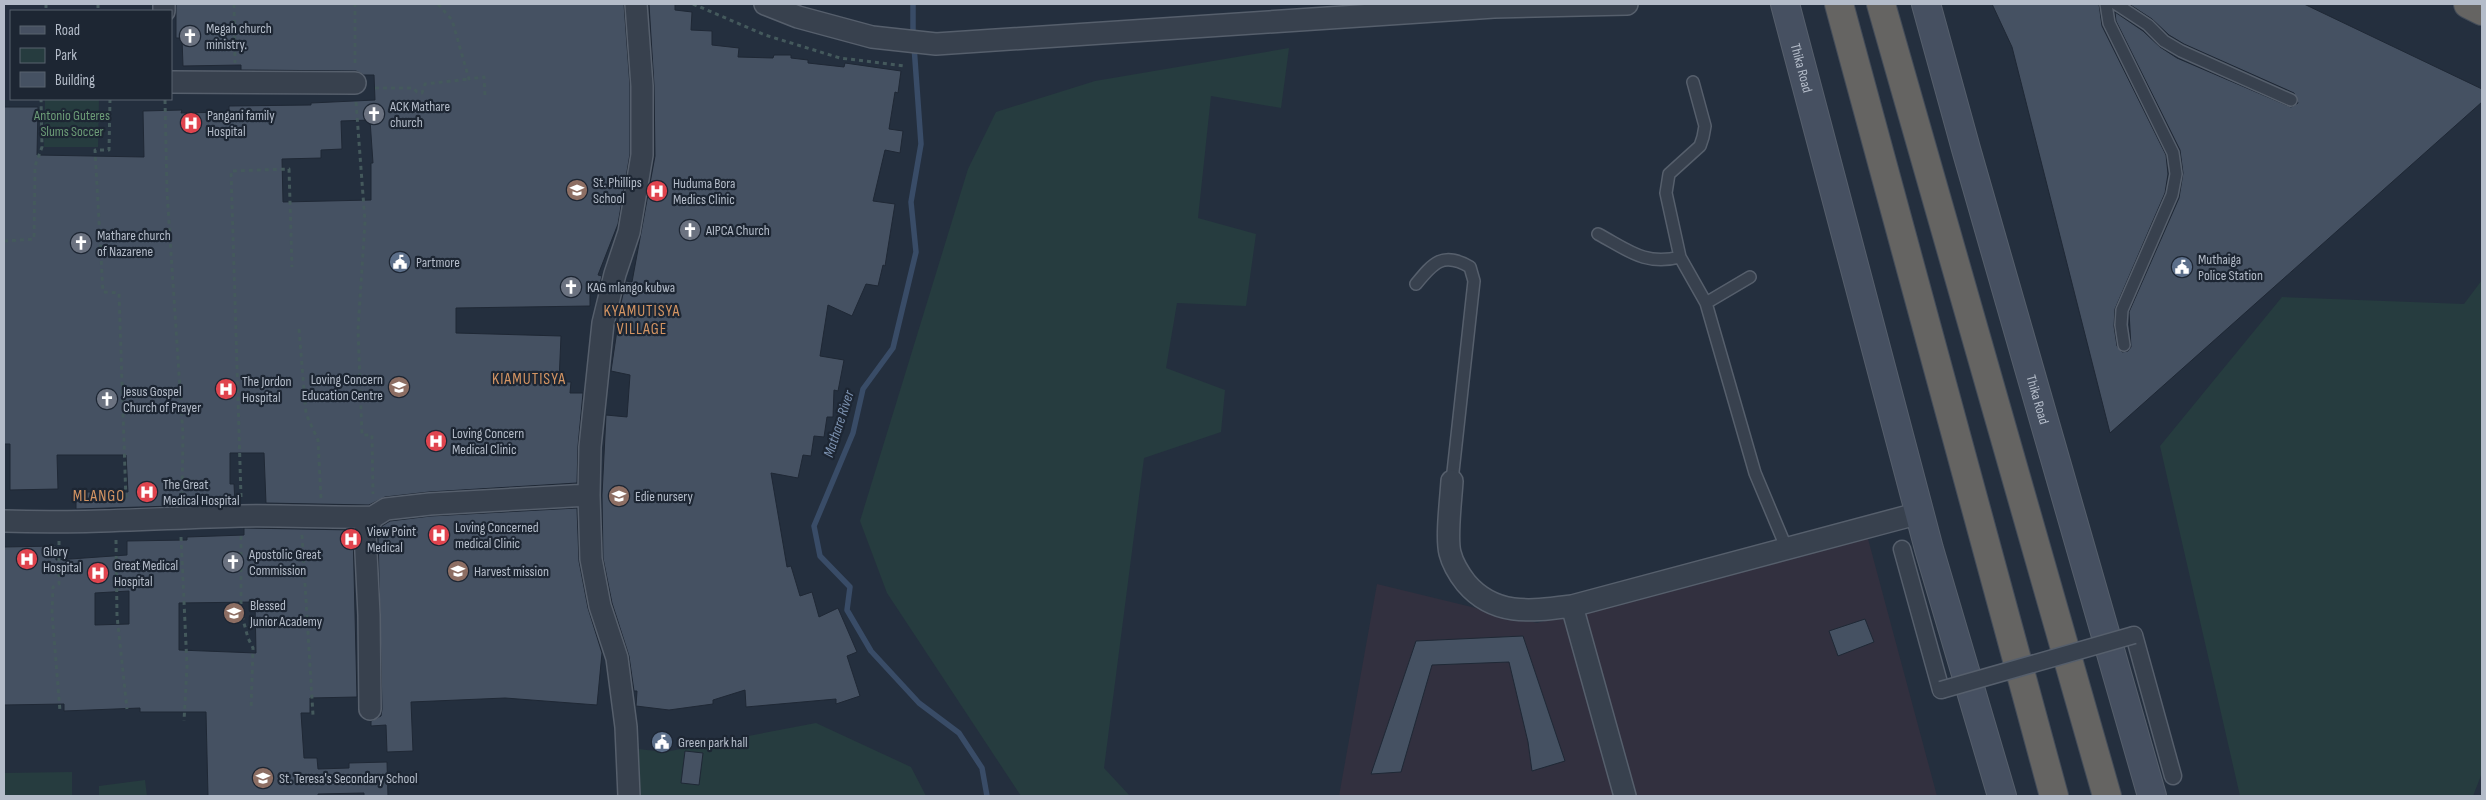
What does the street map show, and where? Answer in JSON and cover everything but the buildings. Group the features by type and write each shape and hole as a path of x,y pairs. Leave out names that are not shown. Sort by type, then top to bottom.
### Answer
{"highway":[{"path":"1839,4 2054,796"},
{"path":"1881,4 2107,796"},
{"path":"2468,4 2482,11"}],"main road":[{"name":"Thika Road","path":"1785,4 1920,513 2002,796"},
{"name":"Thika Road","path":"1926,4 2152,796"}],"street":[{"path":"629,796 626,727 617,658 600,606 593,569 589,495 590,447 603,323 615,274 630,232 642,155 642,95 636,4"},
{"path":"765,4 798,17 872,37 936,44 1494,8 1627,4"},
{"path":"172,82 355,83"},
{"path":"1452,481 1450,552 1458,573 1472,590 1494,605 1516,610 1572,606 1920,513"},
{"path":"370,709 369,615 364,532 373,517 386,509 413,506 589,495"},
{"path":"4,521 58,523 241,516 373,517"},
{"path":"1902,549 1941,690 2134,635 2173,776"},
{"path":"1572,606 1625,796"}],"lane":[{"path":"2106,4 2109,23 2173,153 2176,174 2172,195 2122,310 2121,325 2124,346"},
{"path":"2116,4 2148,25 2164,41 2181,51 2291,100"},
{"path":"1693,82 1705,126 1703,137 1700,146 1669,174 1666,193 1680,258 1706,303 1755,473 1786,548"},
{"path":"1598,234 1647,260 1663,262 1680,258"},
{"path":"1416,284 1434,263 1445,259 1460,261 1470,268 1474,280 1452,481"},
{"path":"1706,303 1750,277"}],"path":[{"path":"234,4 236,82"},
{"path":"355,4 355,83 365,222 358,330 362,435 372,435 373,517"},
{"path":"438,4 452,20 469,79"},
{"path":"693,4 766,35 840,58 905,66"},
{"path":"355,83 368,88 413,88 417,92 422,93 425,84 484,77 485,95"},
{"path":"4,241 34,239 35,166 42,147 41,100"},
{"path":"110,100 109,150 95,150 103,292 119,293 127,520 116,540 117,616 127,709"},
{"path":"165,100 167,192 183,435 180,519 187,666 184,721"},
{"path":"251,710 253,648 248,638 241,612 238,348 233,284 231,171 289,169 292,267"},
{"path":"299,329 306,414 318,440 311,518 313,715"},
{"path":"58,523 60,584 53,587 52,613 60,710"}],"shaded area":[{"path":"1867,535 1937,796 1339,796 1377,584 1537,623"}],"green space":[{"path":"1289,48 1281,108 1211,96 1198,218 1256,234 1246,306 1177,303 1166,368 1225,390 1221,432 1144,458 1104,768 1130,796 1021,796 887,593 860,521 968,169 996,112 1095,81"},
{"name":"Antonio Guteres Slums Soccer","path":"45,100 99,100 98,147 44,147"},
{"path":"2482,280 2482,773 2473,796 2240,796 2160,446 2282,297 2464,304"},
{"path":"816,723 911,767 926,796 639,796 638,749 665,752"},
{"path":"72,772 72,796 4,796 4,773"},
{"path":"145,780 147,796 99,796 99,786"}],"waterway":[{"name":"Mathare River","path":"913,4 913,37"},
{"name":"Mathare River","path":"914,46 921,144 911,202 916,252 893,348 863,389 853,433 814,526 820,556 850,587 847,610 871,651 919,703 959,733 982,768 987,796"}],"place":[{"name":"Megah church ministry.","path":"190,36"},
{"name":"ACK Mathare church","path":"374,114"},
{"name":"Pangani family Hospital","path":"191,123"},
{"name":"St. Phillips School","path":"577,190"},
{"name":"Huduma Bora Medics Clinic","path":"657,191"},
{"name":"AIPCA Church","path":"690,230"},
{"name":"Mathare church of Nazarene","path":"81,243"},
{"name":"Partmore","path":"400,262"},
{"name":"Muthaiga Police Station","path":"2182,267"},
{"name":"KAG mlango kubwa","path":"571,287"},
{"name":"Loving Concern Education Centre","path":"399,387"},
{"name":"The Jordon Hospital","path":"226,389"},
{"name":"Jesus Gospel Church of Prayer","path":"107,399"},
{"name":"Loving Concern Medical Clinic","path":"436,441"},
{"name":"The Great Medical Hospital","path":"147,492"},
{"name":"Edie nursery","path":"619,496"},
{"name":"Loving Concerned medical Clinic","path":"439,535"},
{"name":"View Point Medical","path":"351,539"},
{"name":"Glory Hospital","path":"27,559"},
{"name":"Apostolic Great Commission","path":"233,562"},
{"name":"Harvest mission","path":"458,571"},
{"name":"Great Medical Hospital","path":"98,573"},
{"name":"Blessed Junior Academy","path":"234,613"},
{"name":"Green park hall","path":"662,742"},
{"name":"St. Teresa's Secondary School","path":"263,778"}],"district":[{"name":"KYAMUTISYA VILLAGE","path":"642,320"},
{"name":"KIAMUTISYA","path":"529,379"},
{"name":"MLANGO","path":"99,496"}]}
